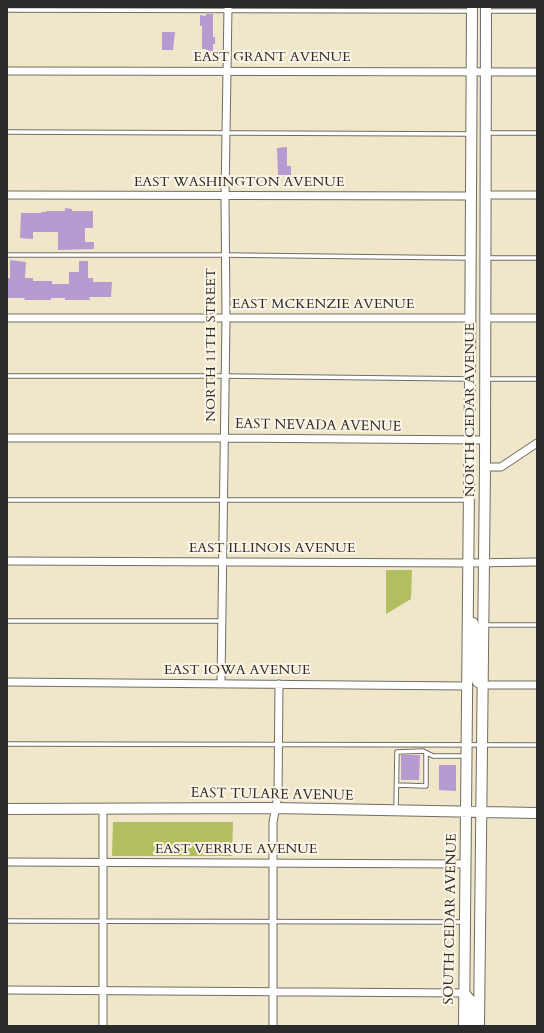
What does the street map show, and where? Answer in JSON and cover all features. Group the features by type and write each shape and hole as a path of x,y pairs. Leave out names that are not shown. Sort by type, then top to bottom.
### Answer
{"main road":[{"name":"NORTH CEDAR AVENUE","path":"466,812 470,440 472,9"},
{"name":"NORTH CEDAR AVENUE","path":"481,812 485,467 486,9"},
{"path":"470,258 477,272 477,308 481,315 485,318"},
{"path":"470,318 476,324 478,329 479,370 485,379"},
{"path":"468,598 475,638 476,678 478,682 483,685"},
{"name":"EAST TULARE AVENUE","path":"7,809 275,808 537,813"},
{"name":"SOUTH CEDAR AVENUE","path":"464,1026 466,812"},
{"name":"SOUTH CEDAR AVENUE","path":"479,1026 481,812"},
{"path":"464,993 471,1001 472,1026"}],"street":[{"name":"NORTH 11TH STREET","path":"222,683 226,318 225,196 228,9"},
{"name":"EAST GRANT AVENUE","path":"7,71 537,72"},
{"name":"EAST WASHINGTON AVENUE","path":"7,195 471,196"},
{"path":"486,195 537,195"},
{"name":"EAST MCKENZIE AVENUE","path":"7,318 470,318"},
{"path":"485,318 537,318"},
{"name":"EAST NEVADA AVENUE","path":"7,438 484,440"},
{"path":"485,467 500,466 537,443"},
{"name":"EAST ILLINOIS AVENUE","path":"7,561 537,562"},
{"name":"EAST IOWA AVENUE","path":"7,682 467,686"},
{"path":"273,1026 273,822 278,796 279,684"},
{"path":"483,685 537,685"},
{"path":"103,808 103,1026"},
{"name":"EAST VERRUE AVENUE","path":"7,862 466,864"},
{"path":"7,990 464,993"}],"lane":[{"path":"7,10 472,9"},
{"path":"486,9 537,11"},
{"path":"7,132 471,134"},
{"path":"486,133 537,133"},
{"path":"7,255 226,255 470,258"},
{"path":"485,258 537,258"},
{"path":"7,376 225,376 470,379"},
{"path":"485,379 537,379"},
{"path":"7,500 469,500"},
{"path":"7,621 222,621"},
{"path":"483,625 537,625"},
{"path":"7,744 537,745"},
{"path":"396,810 397,786 399,778 399,760 397,752 422,751 432,756 467,756"},
{"path":"397,786 426,786 426,753"},
{"path":"420,760 426,760"},
{"path":"419,767 426,767"},
{"path":"419,778 426,778"},
{"path":"7,921 465,922"}],"green space":[{"path":"386,570 412,570 411,599 386,614"},
{"path":"113,822 233,822 232,856 112,856"}],"building":[{"path":"206,14 213,14 213,37 215,37 215,44 213,44 213,51 206,51 206,49 202,49 202,26 200,26 200,15 206,16"},
{"path":"162,32 175,32 173,50 162,50"},
{"path":"287,147 287,166 291,166 291,175 278,175 277,148"},
{"path":"65,208 72,209 72,211 93,211 93,228 85,228 85,242 94,242 94,249 58,250 58,232 33,232 33,239 20,238 21,213 65,211"},
{"path":"10,260 26,262 25,278 33,278 33,281 52,281 52,284 69,284 69,272 79,272 79,261 88,261 88,278 93,278 93,282 112,282 111,297 89,297 90,300 65,300 65,298 51,298 51,300 24,300 25,298 7,298 7,278 10,278"},
{"path":"401,755 420,755 419,780 401,780"},
{"path":"439,765 456,765 456,791 439,790"}]}
